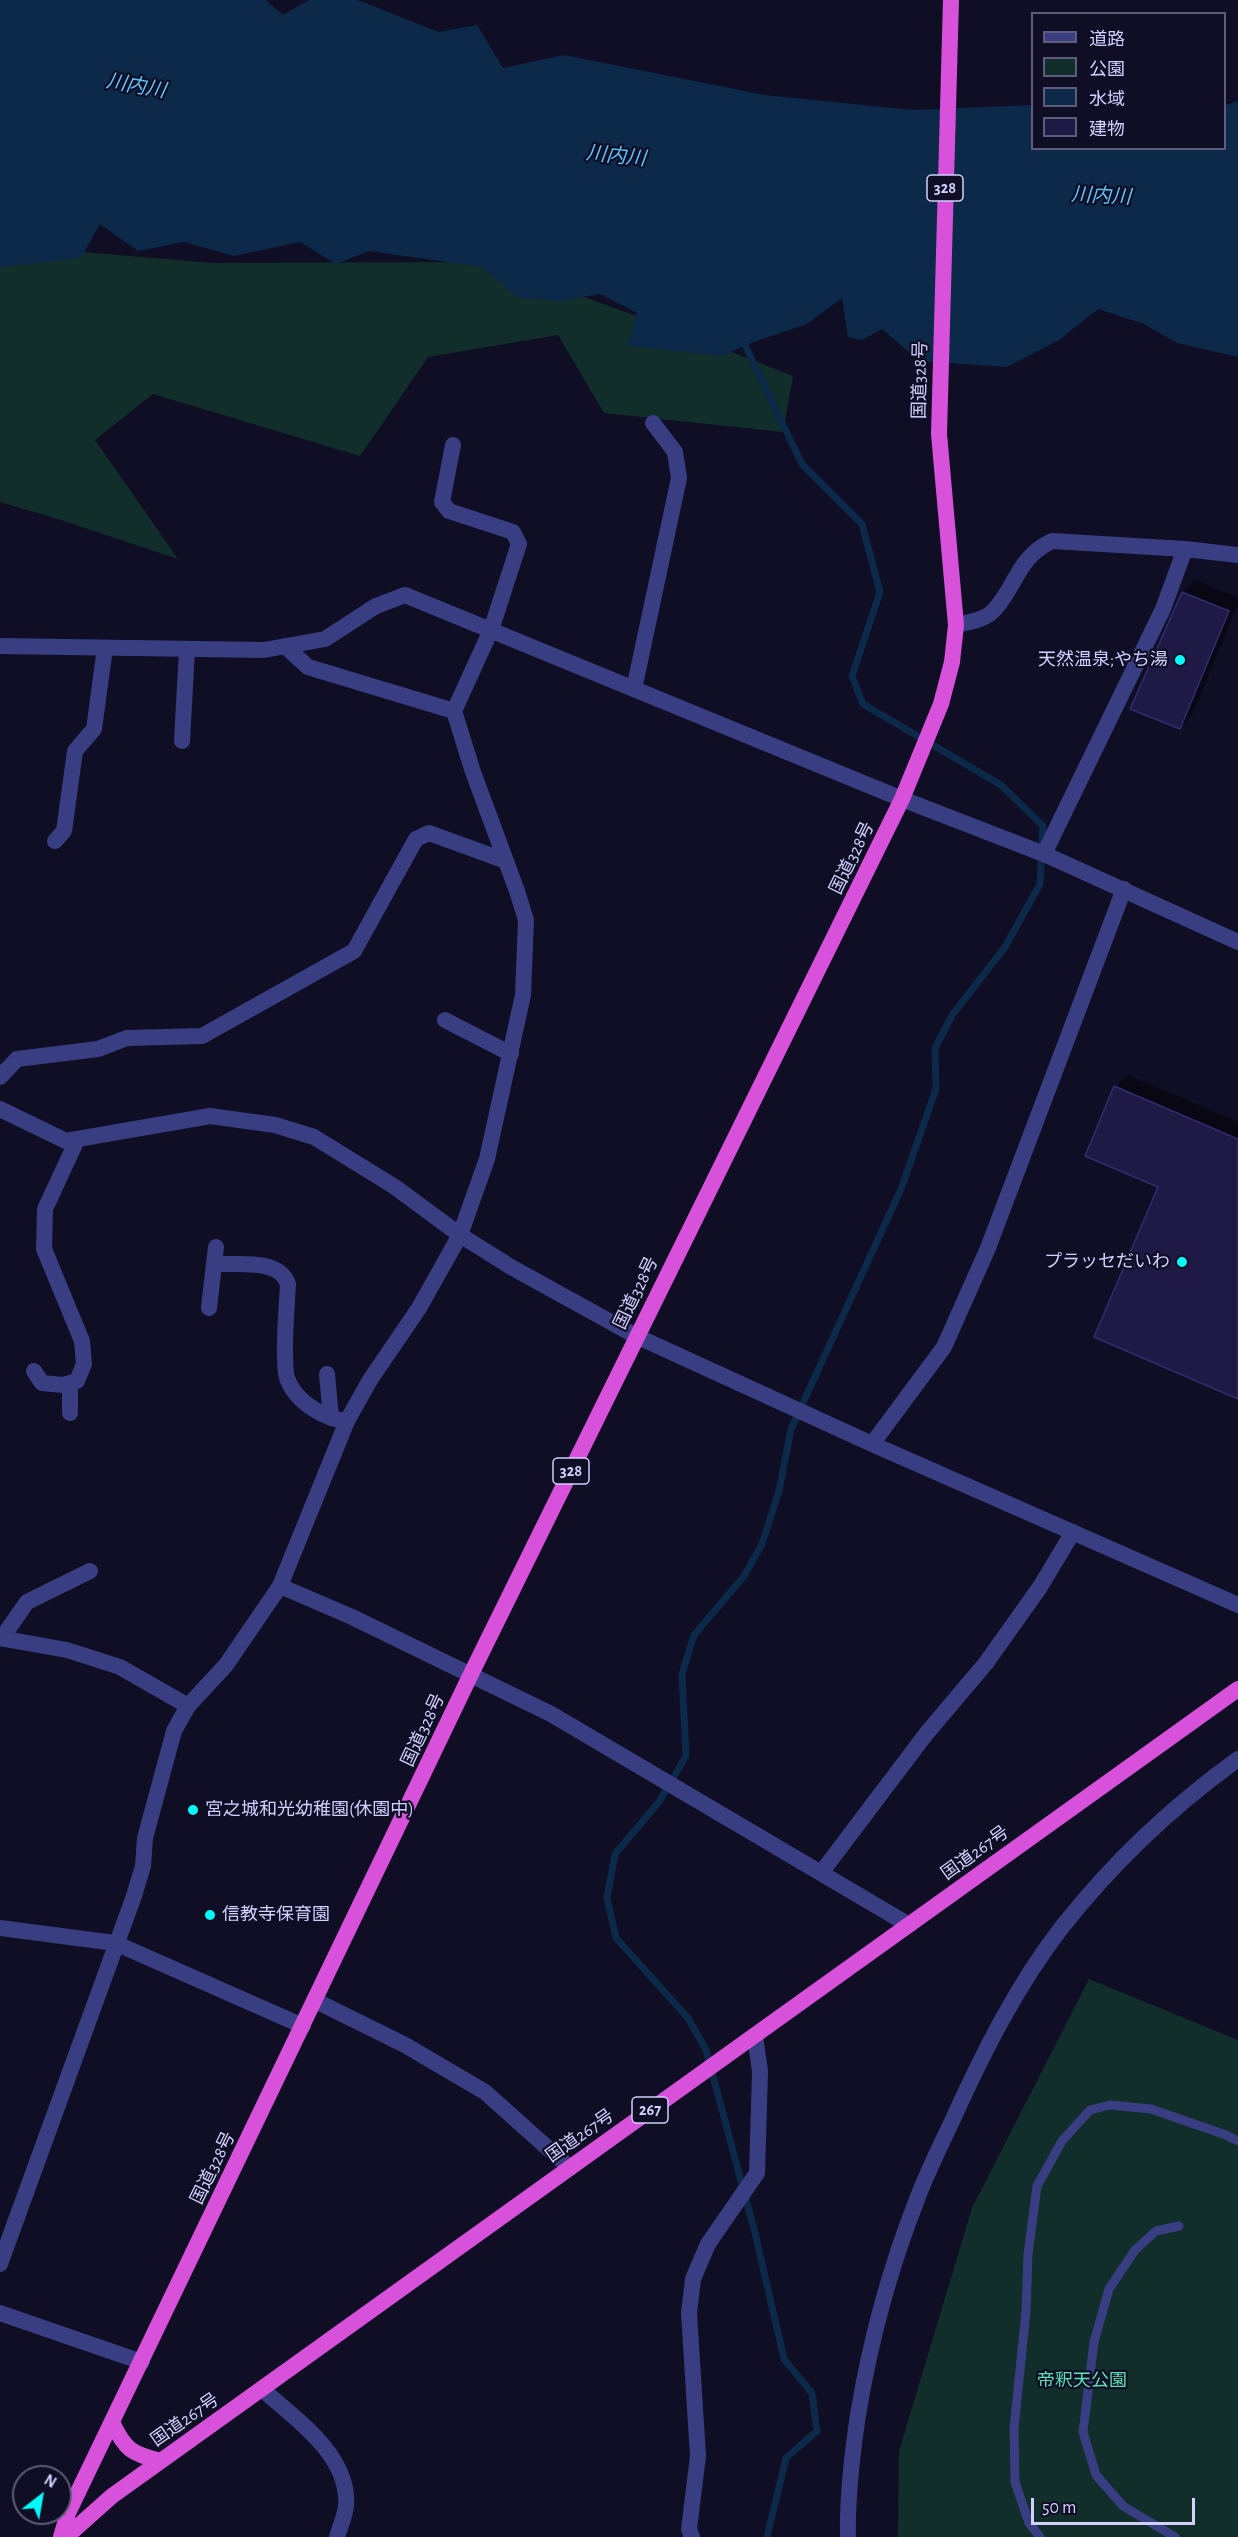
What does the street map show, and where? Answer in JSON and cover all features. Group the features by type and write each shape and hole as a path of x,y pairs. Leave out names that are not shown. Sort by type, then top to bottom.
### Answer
{"highway":[{"name":"国道328号","path":"61,2537 68,2513 316,2001 471,1674 903,799 942,704 952,662 956,625 939,434 951,0"},
{"name":"国道267号","path":"66,2537 112,2496 1238,1689"},
{"path":"112,2422 120,2440 130,2451 161,2461"}],"street":[{"path":"634,689 679,478 675,452 653,423"},
{"path":"0,2264 106,1977 115,1943 143,1866 145,1838 174,1731 188,1706 226,1665 280,1586 339,1420 370,1380 419,1308 460,1235 487,1160 523,995 526,920 473,772 454,711 491,630 519,544 513,532 449,511 442,502 453,445"},
{"path":"956,625 977,620 994,610 1027,557 1052,541 1185,549 1238,555"},
{"path":"1044,854 1163,609 1185,549"},
{"path":"0,646 264,650 325,639 376,606 405,595 903,799 1044,854 1238,942"},
{"path":"285,646 308,667 454,711"},
{"path":"55,841 64,831 75,751 94,729 105,648"},
{"path":"182,741 187,649"},
{"path":"0,1077 17,1059 98,1049 127,1038 201,1036 354,951 416,839 429,833 506,861"},
{"path":"872,1444 949,1337 993,1237 1124,890"},
{"path":"445,1020 511,1054"},
{"path":"0,1109 66,1141 210,1116 275,1125 314,1137 395,1186 460,1235 636,1336 872,1444 1238,1605"},
{"path":"33,1371 42,1383 63,1385 77,1381 84,1364 82,1341 44,1250 45,1209 76,1140"},
{"path":"209,1308 216,1247"},
{"path":"214,1264 273,1267 285,1275 288,1284 287,1378 298,1396 312,1410 339,1420"},
{"path":"327,1374 339,1420"},
{"path":"70,1383 70,1413"},
{"path":"821,1873 926,1734 986,1663 1040,1587 1073,1532"},
{"path":"90,1571 27,1602 1,1638 67,1650 120,1667 188,1706"},
{"path":"280,1586 352,1617 551,1713 909,1925"},
{"path":"848,2537 852,2455 864,2378 879,2310 916,2199 973,2074 1029,1976 1061,1928 1134,1843 1210,1779 1238,1759"},
{"path":"0,1928 115,1943 303,2026"},
{"path":"316,2001 405,2045 485,2092 570,2168"},
{"path":"692,2537 689,2529 698,2456 690,2313 693,2279 708,2244 757,2173 760,2071 755,2036"},
{"path":"0,2313 142,2362"},
{"path":"262,2389 322,2444 342,2475 346,2506 337,2537"}],"lane":[{"path":"1040,2537 1029,2523 1015,2482 1014,2428 1026,2312 1028,2254 1037,2186 1062,2141 1090,2110 1110,2105 1151,2109 1238,2141"},
{"path":"1175,2537 1123,2506 1096,2475 1083,2432 1094,2342 1109,2289 1135,2250 1156,2231 1179,2226"}],"green space":[{"path":"0,245 212,263 489,262 793,376 783,432 604,413 558,335 428,357 360,456 153,394 95,440 178,559 0,502"},
{"name":"帝釈天公園","path":"1089,1979 1238,2040 1238,2537 898,2537 899,2451 972,2208"}],"water":[{"name":"川内川","path":"0,0 266,0 283,15 309,0 358,0 439,32 477,25 503,68 564,55 765,95 912,110 1031,105 1031,150 1226,150 1226,105 1238,101 1238,357 1177,343 1144,324 1098,309 1059,340 1007,367 919,361 882,329 862,340 848,337 842,298 807,324 751,343 722,356 627,346 637,313 600,294 559,301 517,297 482,267 369,251 336,264 300,242 234,256 184,242 138,251 100,224 81,258 0,267"}],"building":[{"name":"天然温泉;やち湯","path":"1182,592 1229,611 1180,729 1130,709"},
{"name":"プラッセだいわ","path":"1114,1086 1238,1139 1238,1399 1094,1337 1158,1187 1085,1156"}],"waterway":[{"path":"742,339 802,464 862,524 880,592 852,676 863,704 1001,785 1043,826 1040,884 1005,947 953,1014 935,1048 936,1089 901,1189 791,1429 779,1491 762,1544 744,1576 694,1635 682,1674 686,1756 659,1802 615,1854 607,1898 616,1938 688,2018 706,2050 755,2233 784,2359 812,2393 817,2431 786,2458 767,2537"}],"place":[{"name":"天然温泉;やち湯","path":"1180,660"},
{"name":"プラッセだいわ","path":"1182,1262"},
{"name":"宮之城和光幼稚園(休園中)","path":"193,1810"},
{"name":"信教寺保育園","path":"210,1915"}]}
